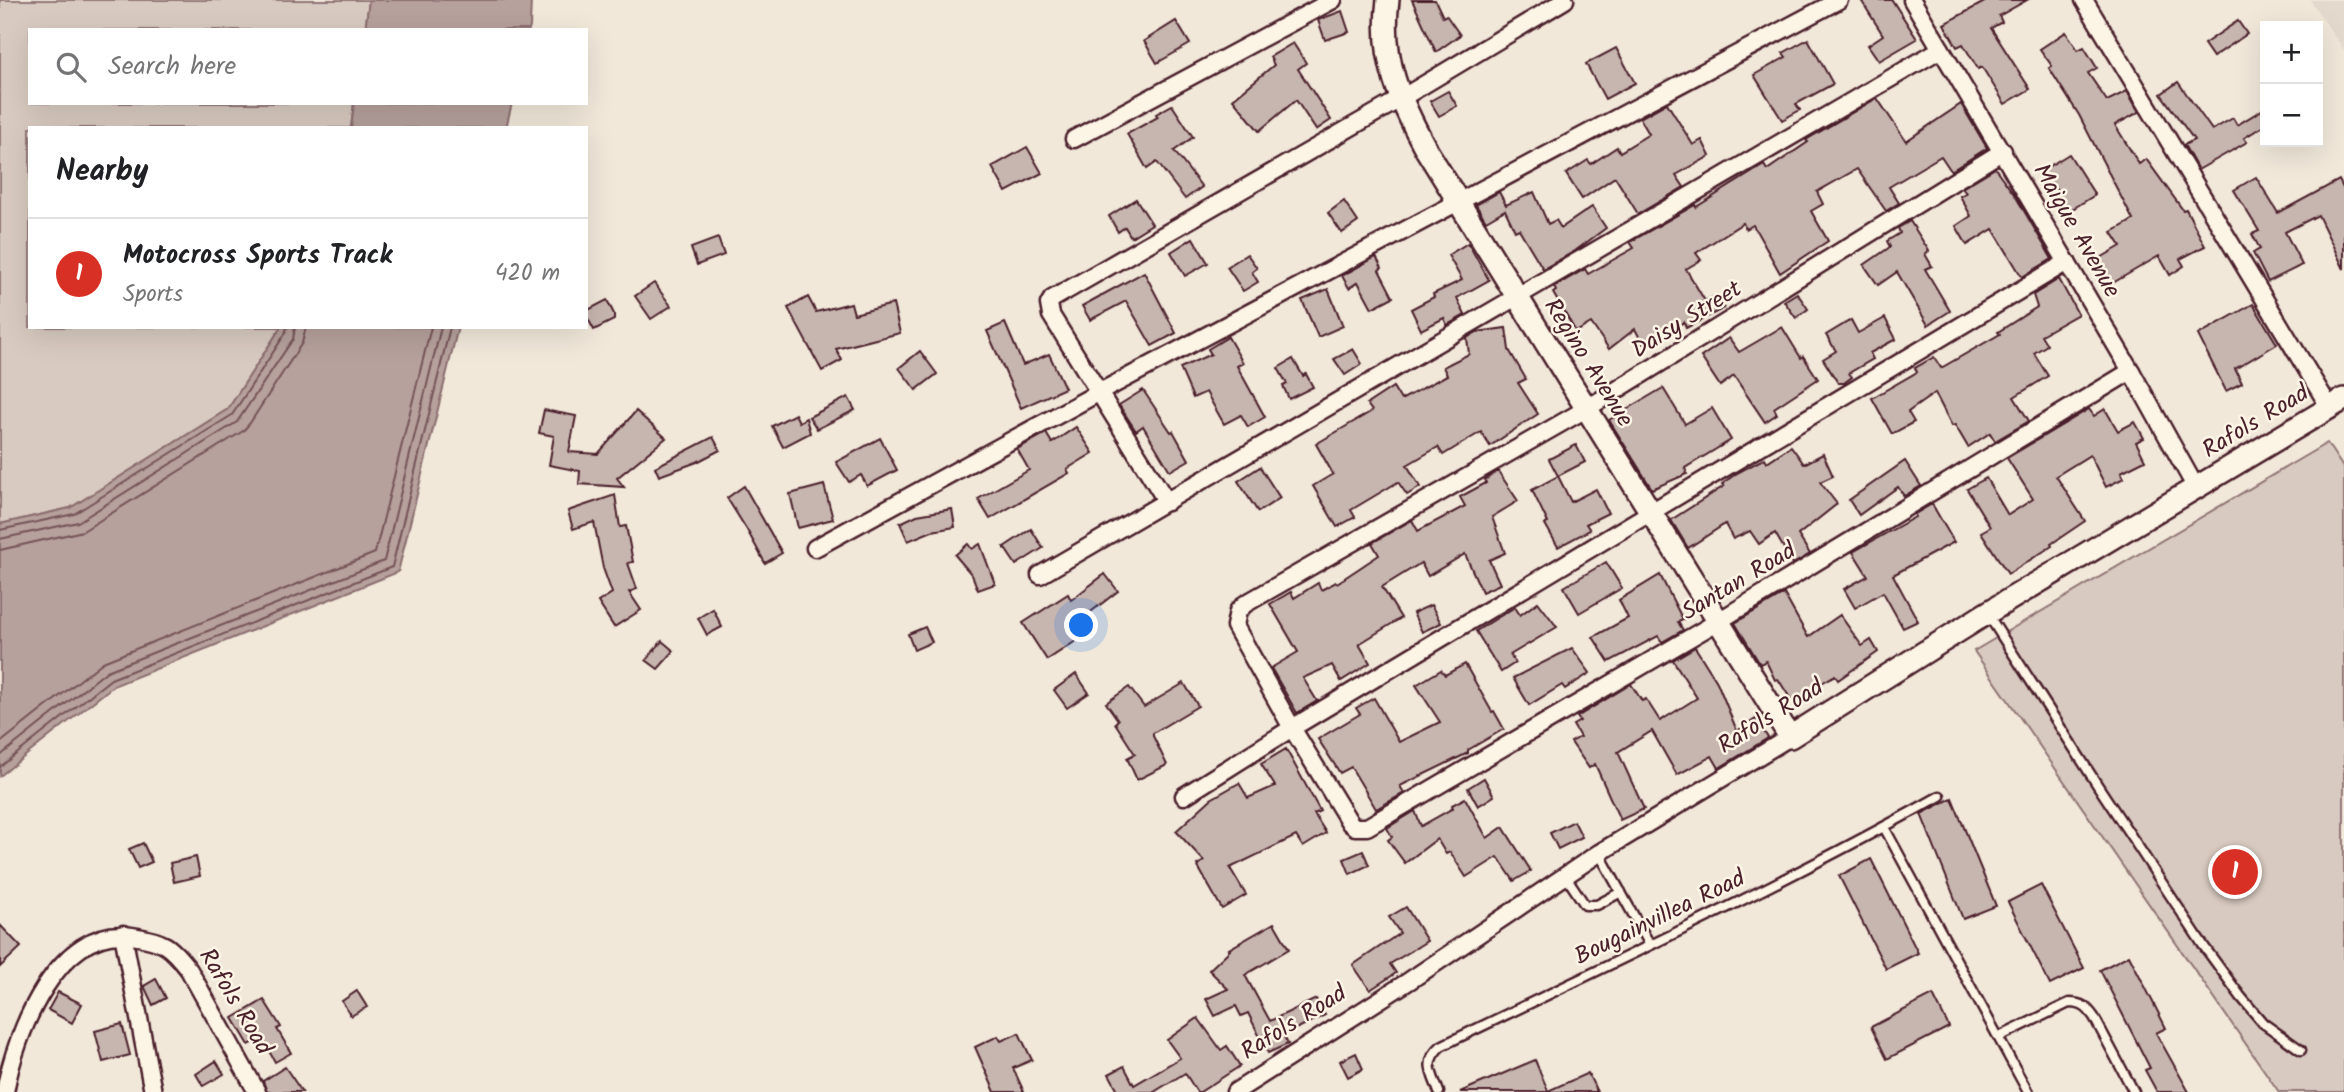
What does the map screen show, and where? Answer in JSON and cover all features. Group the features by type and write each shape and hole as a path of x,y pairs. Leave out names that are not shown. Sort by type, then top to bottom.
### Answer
{"street":[{"path":"1074,139 1333,0"},
{"name":"Regino Avenue","path":"1388,0 1385,21 1391,71 1401,99 1427,151 1790,737"},
{"path":"1167,502 1051,315 1049,304 1052,299 1401,99 1565,0"},
{"path":"815,548 1098,393 1839,0"},
{"name":"Maigue Avenue","path":"1912,0 2132,371 2196,488"},
{"path":"2084,0 2337,403"},
{"path":"1040,575 1941,49"},
{"name":"Daisy Street","path":"1293,728 1235,626 1238,611 1245,604 1586,409 2003,151"},
{"path":"1184,796 2067,262"},
{"name":"Santan Road","path":"1293,728 1350,823 1355,827 1367,827 1717,622 2132,371"},
{"name":"Rafols Road","path":"1235,1092 1409,981 1599,853 1987,613 2337,403"},
{"path":"123,934 153,1092"},
{"name":"Rafols Road","path":"5,1092 11,1064 35,1003 45,986 58,969 88,943 99,938 123,934 157,940 179,958 189,970 257,1092"}],"lane":[{"path":"1987,613 2211,955 2263,1023 2301,1050"},
{"name":"Bougainvillea Road","path":"1439,1092 1430,1062 1441,1046 1650,945 1885,827 1940,796"},
{"path":"1885,827 2028,1092"},
{"path":"1599,853 1650,945"},
{"path":"1565,875 1581,901 1591,906 1621,892"},
{"path":"1999,1037 2069,1003 2080,1003 2094,1017 2134,1092"}],"shaded area":[{"path":"0,0 369,0 365,28 28,28 28,105 354,105 351,126 28,126 28,329 280,329 228,409 70,508 0,524"},
{"path":"2310,0 2344,0 2344,50"},
{"path":"2327,443 2344,469 2344,1092 2279,1092 1974,651"}],"water":[{"path":"369,0 531,0 530,28 365,28"},
{"path":"354,105 512,105 506,126 351,126"},
{"path":"280,329 458,329 398,572 113,686 0,776 0,524 70,508 228,409"}],"building":[{"path":"1412,0 1435,0 1443,17 1446,15 1460,35 1436,52"},
{"path":"1861,0 1892,0 1917,39 1879,61 1868,45 1883,35"},
{"path":"1988,0 2027,0 1999,16 2002,22 1991,28 2030,89 2005,104 1982,67 1978,69 1963,44 1957,47 1944,24"},
{"path":"1342,11 1349,32 1325,40 1318,20"},
{"path":"1176,21 1190,44 1157,63 1144,41"},
{"path":"2238,21 2247,34 2213,57 2204,44"},
{"path":"2066,32 2078,50 2084,47 2097,68 2088,73 2107,101 2127,91 2139,112 2115,125 2139,164 2146,159 2183,210 2186,209 2205,246 2180,259 2184,266 2170,275 2159,256 2106,287 2092,263 2121,246 2112,232 2133,220 2079,115 2040,49"},
{"path":"1808,39 1833,84 1796,104 1800,110 1782,120 1754,75 1786,57 1783,53"},
{"path":"1293,43 1306,63 1298,69 1331,120 1316,130 1296,100 1259,131 1233,99 1274,65 1270,57"},
{"path":"1616,48 1635,83 1605,99 1586,64"},
{"path":"2178,82 2212,130 2233,118 2237,125 2260,111 2260,128 2244,138 2247,142 2198,170 2184,145 2194,140 2161,94"},
{"path":"1448,91 1457,106 1439,116 1430,101"},
{"path":"1877,98 1906,141 1961,104 1987,148 1951,171 1941,156 1889,187 1899,203 1886,211 1857,169 1817,192 1823,204 1811,211 1828,241 1780,273 1753,225 1746,229 1743,223 1696,253 1701,260 1686,269 1705,301 1717,295 1724,308 1686,328 1684,322 1643,344 1635,329 1609,349 1591,323 1576,332 1553,293 1556,291 1554,287 1585,269 1588,274 1634,248 1630,242 1695,205 1696,207 1764,165 1767,170 1808,142 1806,140"},
{"path":"1667,103 1693,145 1702,140 1710,156 1676,175 1684,187 1638,214 1615,177 1582,199 1566,174 1588,160 1591,164 1617,147 1620,152 1649,134 1640,118"},
{"path":"1172,105 1193,137 1174,151 1202,187 1185,199 1157,162 1147,169 1127,134 1158,117 1156,114"},
{"path":"1027,147 1042,173 1006,192 992,167"},
{"path":"2069,154 2095,195 2069,211 2053,184 2047,188 2038,173"},
{"path":"1995,168 2016,197 2052,259 2022,277 1993,229 1967,245 1956,226 1971,216 1960,196 1966,193 1962,188"},
{"path":"2256,177 2278,213 2339,180 2344,190 2344,269 2318,215 2285,232 2302,265 2268,282 2253,253 2260,249 2252,234 2259,231 2234,190"},
{"path":"1499,192 1506,205 1534,192 1548,224 1556,220 1561,228 1592,207 1606,228 1575,251 1543,269 1519,229 1515,231 1505,210 1486,221 1476,205"},
{"path":"1136,199 1152,224 1131,237 1125,227 1118,232 1109,216"},
{"path":"1344,201 1358,222 1342,233 1328,213"},
{"path":"1910,221 1929,251 1925,254 1932,266 1925,269 1950,311 1928,325 1897,272 1878,285 1864,265 1890,247 1887,241 1900,233 1898,228"},
{"path":"718,238 724,255 697,265 691,248"},
{"path":"1193,238 1208,263 1185,276 1171,252"},
{"path":"1468,243 1489,280 1457,298 1465,315 1447,325 1444,318 1421,330 1411,309 1434,297 1433,294 1462,280 1448,255"},
{"path":"1247,254 1257,268 1252,272 1258,282 1243,291 1227,267"},
{"path":"1376,257 1382,268 1379,270 1393,297 1372,308 1358,282 1349,288 1342,276"},
{"path":"1144,272 1176,333 1152,346 1126,301 1090,320 1082,306"},
{"path":"2059,279 2078,314 2041,335 2047,345 2034,353 2048,376 2014,397 2029,421 1995,441 1990,433 1968,447 1955,425 1952,426 1935,393 1908,412 1914,422 1892,434 1872,398 1917,372 1915,368 1934,357 1941,368 2000,334 1998,332 2037,307 2033,295"},
{"path":"654,283 671,306 651,319 635,296"},
{"path":"1328,289 1343,326 1318,337 1302,300"},
{"path":"1797,293 1808,309 1796,318 1784,301"},
{"path":"808,297 816,312 851,303 854,314 893,304 900,333 836,349 842,360 822,371 788,308"},
{"path":"607,300 614,320 594,330 588,319 588,310"},
{"path":"2253,304 2277,344 2235,369 2242,383 2226,391 2198,335"},
{"path":"1885,318 1896,339 1870,353 1873,359 1849,373 1852,377 1844,383 1838,383 1823,359 1836,351 1826,335 1851,320 1858,333"},
{"path":"1005,323 1023,365 1049,354 1065,388 1021,408 987,331"},
{"path":"1782,327 1818,379 1774,408 1777,414 1765,422 1734,376 1720,386 1701,357 1729,338 1739,352"},
{"path":"1506,328 1509,350 1526,379 1518,383 1538,414 1490,446 1481,432 1443,455 1438,447 1407,465 1420,487 1407,495 1398,482 1351,510 1355,517 1337,527 1313,486 1333,474 1316,444 1372,411 1367,404 1393,387 1401,400 1447,375 1443,367 1469,354 1467,338 1477,332"},
{"path":"1228,337 1243,363 1237,366 1265,417 1248,427 1241,415 1224,424 1206,392 1193,398 1180,368 1211,354 1208,349"},
{"path":"1353,349 1362,364 1345,375 1334,359"},
{"path":"920,351 937,374 916,390 899,368"},
{"path":"1293,359 1313,387 1289,399 1283,386 1287,384 1278,368"},
{"path":"1663,388 1685,424 1712,408 1731,440 1685,468 1687,474 1652,489 1609,420"},
{"path":"1143,390 1171,432 1173,431 1189,460 1170,471 1143,426 1136,431 1119,405"},
{"path":"848,397 855,410 817,429 809,417"},
{"path":"2089,409 2094,416 2105,409 2118,431 2135,422 2144,438 2136,442 2145,460 2121,472 2124,478 2106,487 2090,455 2056,476 2085,521 2008,574 1981,532 1990,527 1967,489 1986,478 2008,515 2033,499 2007,458"},
{"path":"544,410 576,416 569,452 598,454 636,411 666,438 617,478 624,487 579,484 580,471 549,465 554,436 539,433"},
{"path":"795,414 799,422 806,418 810,433 783,447 772,426"},
{"path":"1076,427 1093,453 1067,469 1069,473 990,519 978,499 1029,470 1017,449 1046,433 1052,443"},
{"path":"713,437 720,450 659,476 655,467"},
{"path":"880,438 897,470 867,486 861,475 849,482 836,462"},
{"path":"1576,445 1585,462 1558,476 1549,459"},
{"path":"1791,446 1804,464 1823,454 1833,476 1820,482 1837,504 1798,535 1810,554 1793,564 1775,533 1759,544 1750,531 1733,539 1725,524 1688,548 1671,520 1724,486 1722,484 1737,473 1765,458 1767,462"},
{"path":"1905,461 1921,486 1904,496 1898,487 1859,515 1849,500"},
{"path":"1260,467 1280,498 1258,512 1238,481"},
{"path":"1498,471 1518,501 1492,517 1505,553 1489,560 1500,584 1482,592 1465,554 1428,576 1421,563 1382,587 1401,618 1359,644 1370,663 1341,681 1332,665 1303,678 1317,701 1297,713 1271,668 1298,652 1270,604 1291,592 1294,598 1318,583 1321,590 1337,583 1379,555 1372,543 1412,520 1418,531 1465,506 1460,497 1486,483 1485,480"},
{"path":"1558,476 1571,502 1596,489 1608,513 1586,524 1590,530 1558,547 1545,524 1548,523 1532,490"},
{"path":"824,485 833,519 798,528 790,494"},
{"path":"744,486 782,553 765,563 727,498"},
{"path":"615,495 620,527 626,526 633,562 628,563 637,589 629,592 641,610 614,627 598,602 612,593 603,568 594,522 573,529 568,511"},
{"path":"1932,504 1954,542 1893,575 1918,621 1903,628 1883,592 1855,608 1844,589 1868,576 1853,552 1915,517 1915,514"},
{"path":"952,509 955,527 932,531 908,541 900,523 917,515"},
{"path":"1031,529 1043,548 1016,565 1004,547"},
{"path":"968,544 972,549 980,544 995,584 978,590 972,575 955,555"},
{"path":"1606,562 1622,588 1579,613 1564,587"},
{"path":"1105,574 1118,591 1083,618 1091,631 1047,660 1023,623 1068,594 1071,600"},
{"path":"1660,575 1683,620 1678,622 1683,630 1662,642 1658,636 1609,662 1593,637 1628,618 1619,600"},
{"path":"1784,594 1808,637 1840,615 1862,646 1871,640 1878,652 1838,680 1835,675 1792,701 1778,679 1775,680 1766,661 1760,664 1735,623"},
{"path":"1538,602 1557,627 1510,655 1515,663 1501,672 1476,631 1515,607 1520,615"},
{"path":"1431,605 1441,623 1422,632 1413,613"},
{"path":"713,609 722,627 707,635 698,618"},
{"path":"925,627 932,642 914,650 908,634"},
{"path":"662,641 674,651 658,669 646,660"},
{"path":"1695,647 1717,682 1737,731 1756,719 1768,738 1719,768 1712,756 1677,775 1652,731 1618,752 1644,809 1620,820 1595,764 1589,768 1571,742 1580,737 1573,725 1580,721 1577,717 1631,684 1642,701 1646,699 1660,721 1697,698 1673,660"},
{"path":"1572,648 1590,673 1565,689 1562,685 1529,705 1513,678"},
{"path":"1465,664 1504,729 1468,750 1468,753 1400,786 1404,793 1376,809 1351,767 1340,773 1318,739 1360,714 1356,708 1374,698 1399,742 1440,722 1416,685 1441,670 1445,675"},
{"path":"1076,674 1089,693 1067,708 1054,690"},
{"path":"1184,683 1198,706 1153,733 1167,765 1137,780 1127,758 1135,754 1106,703 1129,687 1144,707"},
{"path":"1286,749 1320,811 1314,814 1326,833 1303,847 1296,836 1230,868 1246,895 1222,909 1197,865 1204,861 1176,831 1211,799 1239,783 1248,798 1275,786 1261,764"},
{"path":"1484,778 1494,796 1478,806 1468,788"},
{"path":"1465,798 1487,838 1503,827 1531,871 1514,881 1498,857 1466,877 1450,852 1446,854 1437,839 1405,863 1388,840 1392,837 1387,828 1415,811 1421,826"},
{"path":"1952,798 1996,906 1963,919 1921,814"},
{"path":"1574,821 1582,837 1558,849 1550,833"},
{"path":"143,843 152,862 138,868 129,849"},
{"path":"1363,851 1369,865 1350,874 1344,859"},
{"path":"196,857 200,876 174,882 170,863"},
{"path":"1871,859 1918,953 1886,969 1839,876"},
{"path":"2041,885 2084,968 2050,985 2008,902"},
{"path":"1406,907 1427,941 1390,964 1396,973 1370,990 1353,965 1400,933 1389,917"},
{"path":"1274,923 1289,949 1245,975 1270,1021 1316,999 1325,1015 1283,1035 1288,1044 1268,1053 1248,1013 1241,1016 1236,1006 1215,1016 1206,999 1228,989 1209,970 1229,949"},
{"path":"0,925 21,947 0,967"},
{"path":"2129,955 2166,1028 2156,1033 2189,1092 2157,1092 2145,1070 2150,1068 2100,970"},
{"path":"156,979 166,998 153,1005 144,986"},
{"path":"357,991 367,1007 351,1016 342,1001"},
{"path":"58,992 82,1004 72,1023 48,1010"},
{"path":"1933,995 1949,1027 1887,1059 1871,1027"},
{"path":"264,1000 281,1027 277,1029 291,1053 275,1062 262,1038 249,1045 233,1018"},
{"path":"1198,1018 1221,1050 1227,1046 1240,1066 1200,1092 1197,1092 1185,1073 1154,1092 1119,1092 1109,1074 1124,1066 1134,1085 1180,1058 1167,1040"},
{"path":"122,1024 130,1055 103,1062 95,1031"},
{"path":"1019,1033 1032,1060 1013,1068 1024,1092 995,1092 975,1047 998,1036 1001,1041"},
{"path":"1356,1053 1363,1069 1348,1077 1340,1061"},
{"path":"1535,1060 1548,1091 1588,1073 1597,1092 1460,1092"},
{"path":"216,1061 224,1074 203,1086 196,1074"},
{"path":"285,1067 302,1092 267,1092 263,1081"}],"place":[{"name":"Motocross Sports Track","path":"2235,872"}]}
